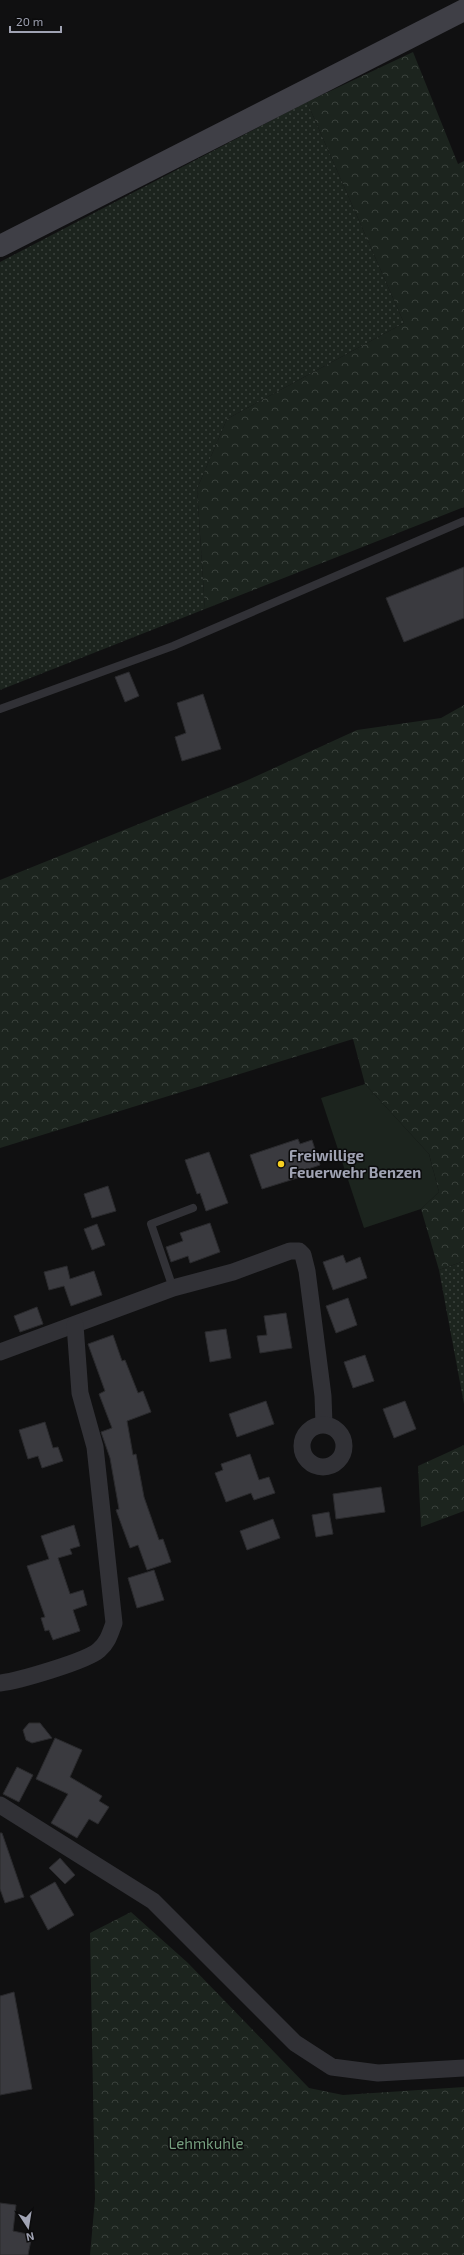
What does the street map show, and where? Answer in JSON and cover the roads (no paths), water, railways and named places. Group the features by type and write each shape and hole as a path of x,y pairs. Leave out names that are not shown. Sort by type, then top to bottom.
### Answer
{"street":[{"path":"0,246 464,10"},
{"path":"0,1352 173,1288 233,1272 290,1251 299,1251 303,1255 308,1271 323,1396 324,1424"},
{"path":"0,1683 24,1679 98,1651 109,1639 114,1623 95,1447 80,1393 75,1325"},
{"path":"0,1805 153,1901 295,2043 332,2067 378,2073 464,2068"}],"lane":[{"path":"0,709 173,646 464,521"},
{"path":"173,1288 151,1224 193,1208"}],"place":[{"name":"Freiwillige Feuerwehr Benzen","path":"281,1164"}],"park label":[{"name":"Lehmkuhle","path":"206,2143"}]}
